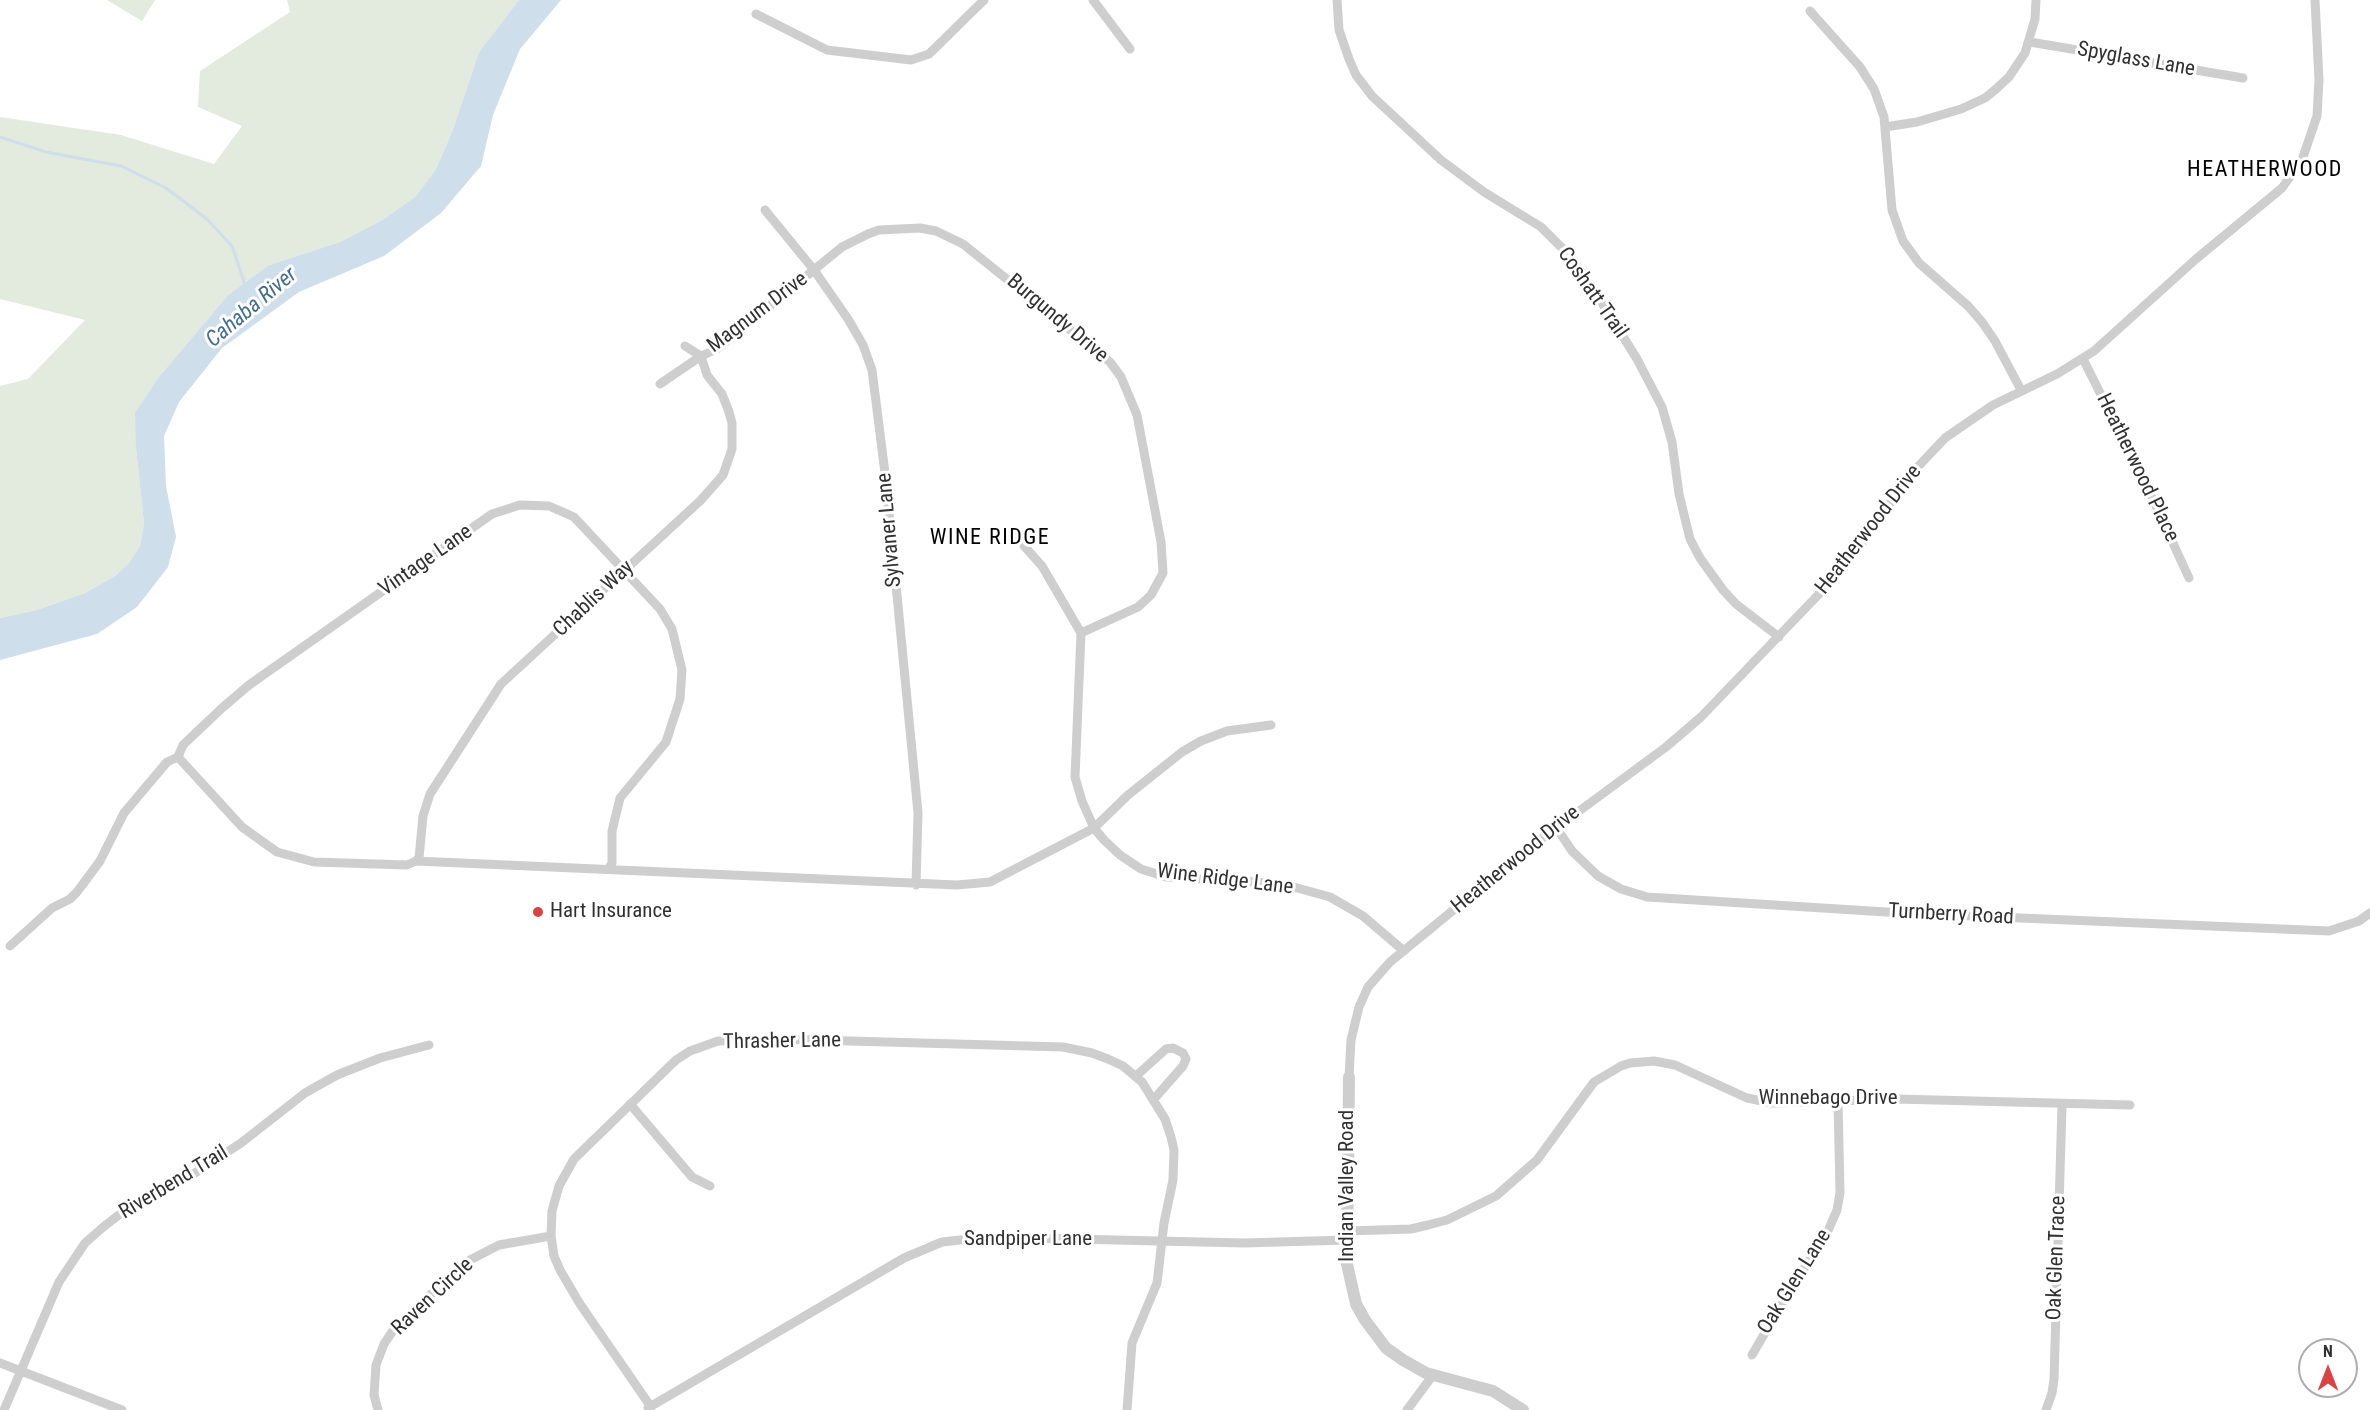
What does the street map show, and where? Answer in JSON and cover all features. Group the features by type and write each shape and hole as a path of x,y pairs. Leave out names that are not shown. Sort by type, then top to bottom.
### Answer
{"street":[{"path":"756,14 827,50 911,60 929,54 984,0"},
{"path":"1093,0 1130,49"},
{"name":"Coshatt Trail","path":"1337,0 1339,30 1349,59 1356,75 1372,96 1441,160 1484,192 1541,227 1570,256 1592,287 1637,359 1662,407 1672,442 1679,494 1690,539 1700,558 1736,604 1779,637"},
{"path":"1885,127 1917,122 1961,109 1984,98 2009,77 2030,42 2036,0"},
{"name":"Heatherwood Drive","path":"1349,1077 1353,1022 1364,994 1376,976 1556,827 1666,747 1722,696 1843,569 1912,473 1932,450 1977,414 2083,359 2196,259 2269,200 2292,175 2308,145 2317,116 2319,98 2315,0"},
{"path":"1810,11 1867,76 1877,95 1885,127 1892,210 1903,241 1919,263 1982,321 2021,390"},
{"name":"Spyglass Lane","path":"2030,42 2243,78"},
{"name":"Sylvaner Lane","path":"765,210 814,270 848,319 863,345 872,370 882,447 918,813 916,885"},
{"name":"Burgundy Drive","path":"814,270 842,247 868,234 920,228 936,231 963,244 1110,362 1121,377 1137,415 1161,542 1162,573 1151,595 1138,607 1081,633"},
{"name":"Magnum Drive","path":"660,384 701,356 717,349 814,270"},
{"path":"685,346 701,356"},
{"name":"Chablis Way","path":"416,861 419,858 423,816 430,794 501,684 701,500 723,475 732,449 732,423 722,394 707,375 701,356"},
{"name":"Heatherwood Place","path":"2083,359 2141,474 2189,578"},
{"name":"Vintage Lane","path":"10,946 52,908 70,899 77,892 100,861 124,813 167,762 178,757 183,745 249,686 492,514 520,505 549,506 574,517 660,609 672,629 682,670 680,699 666,742 621,798 612,831 612,863 609,868"},
{"path":"1024,546 1042,566 1081,633"},
{"name":"Wine Ridge Lane","path":"1081,633 1076,777 1082,801 1094,828 1120,855 1141,868 1166,877 1269,883 1330,897 1379,928 1404,951"},
{"path":"178,757 242,827 277,852 314,862 407,865 416,861 609,868 916,885 957,885 990,882 1094,828 1128,795 1182,752 1201,741 1227,731 1271,725"},
{"name":"Turnberry Road","path":"1556,827 1572,851 1598,876 1621,889 1647,897 1902,913 2328,930 2350,924 2370,913"},
{"name":"Thrasher Lane","path":"649,1408 568,1286 554,1256 550,1236 555,1200 566,1170 585,1146 669,1066 690,1051 718,1041 748,1038 1062,1047 1108,1059 1136,1076 1154,1099 1165,1119 1174,1150 1173,1180 1164,1223 1157,1283 1132,1343 1127,1410"},
{"name":"Riverbend Trail","path":"4,1410 59,1282 70,1262 85,1243 102,1228 241,1143 305,1093 337,1075 380,1058 429,1045"},
{"path":"1136,1076 1166,1049 1173,1048 1183,1053 1186,1059 1183,1066 1154,1099"},
{"name":"Winnebago Drive","path":"1347,1236 1411,1229 1447,1220 1496,1196 1537,1160 1594,1082 1630,1064 1654,1061 1675,1065 1747,1098 1759,1101 1896,1099 2130,1106"},
{"name":"Indian Valley Road","path":"1349,1077 1347,1264 1356,1304 1386,1348 1418,1369 1493,1391 1523,1410"},
{"name":"Oak Glen Lane","path":"1752,1355 1781,1304 1827,1233 1837,1210 1840,1193 1838,1101"},
{"path":"630,1104 692,1177 710,1186"},
{"name":"Oak Glen Trace","path":"2046,1410 2054,1379 2062,1105"},
{"name":"Raven Circle","path":"378,1410 374,1395 376,1365 384,1344 392,1332 454,1272 470,1260 500,1245 550,1236"},
{"name":"Sandpiper Lane","path":"649,1408 926,1247 961,1239 987,1237 1295,1242 1347,1236"},
{"path":"0,1363 122,1410"},
{"path":"1407,1410 1433,1375"}],"shaded area":[{"path":"107,0 155,0 142,21"},
{"path":"287,0 519,0 479,52 452,132 436,169 416,196 384,219 340,242 269,265 228,295 158,378 136,413 136,448 144,523 140,546 129,563 115,576 85,593 37,610 0,618 0,386 28,379 85,320 0,299 0,117 121,135 214,164 242,126 198,107 200,71 290,12"}],"water":[{"name":"Cahaba River","path":"519,0 561,0 520,49 493,115 481,166 441,213 384,256 299,292 222,348 179,402 164,436 166,486 176,537 168,567 137,607 97,634 0,660 0,618 37,610 85,593 115,576 129,563 140,546 144,523 136,448 135,413 158,378 228,295 269,265 340,242 384,219 416,196 436,169 452,132 479,52"}],"waterway":[{"name":"Cahaba River","path":"0,137 46,152 121,166 166,188 207,219 232,246 245,285"}],"place":[{"name":"Hart Insurance","path":"538,912"}],"district":[{"name":"HEATHERWOOD","path":"2265,170"},
{"name":"WINE RIDGE","path":"990,538"}]}
